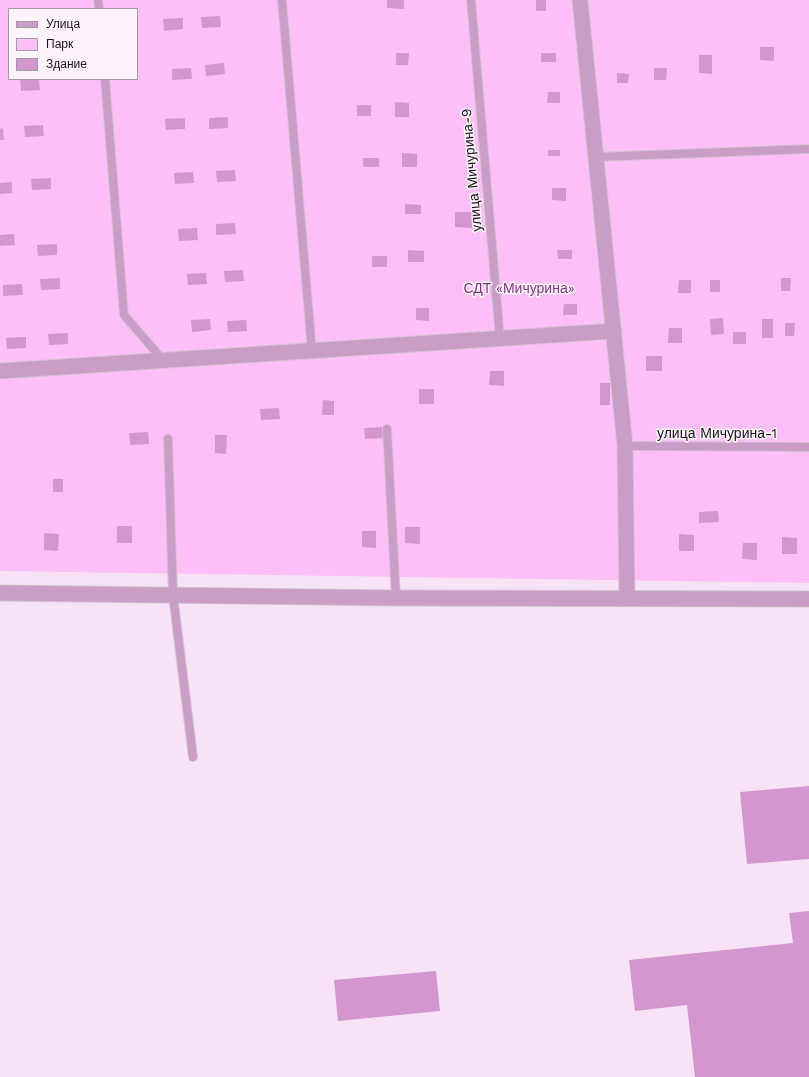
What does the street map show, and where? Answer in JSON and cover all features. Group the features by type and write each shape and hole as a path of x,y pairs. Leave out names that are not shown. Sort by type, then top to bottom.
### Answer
{"street":[{"path":"580,0 625,446 627,598"},
{"path":"0,371 614,331"},
{"path":"0,593 396,598 809,599"}],"lane":[{"path":"282,0 312,351"},
{"name":"улица Мичурина-9","path":"471,0 500,339"},
{"path":"105,80 124,314 163,360"},
{"path":"596,157 809,149"},
{"path":"387,430 396,598"},
{"path":"168,439 173,594 193,757"},
{"name":"улица Мичурина-1","path":"625,446 809,447"}],"green space":[{"name":"СДТ «Мичурина»","path":"0,0 809,0 809,583 0,571"}],"building":[{"path":"387,0 404,0 404,9 387,8"},
{"path":"536,0 546,0 546,11 536,11"},
{"path":"220,16 221,27 202,28 201,17"},
{"path":"183,18 183,29 164,31 163,19"},
{"path":"760,47 774,47 774,61 760,60"},
{"path":"396,53 409,53 408,65 396,65"},
{"path":"541,53 556,53 556,62 541,62"},
{"path":"699,55 712,55 712,74 699,73"},
{"path":"224,63 225,74 206,76 205,65"},
{"path":"191,68 192,79 172,80 172,69"},
{"path":"654,68 667,68 666,80 654,80"},
{"path":"617,73 629,74 628,83 617,83"},
{"path":"20,80 39,80 40,90 21,91"},
{"path":"548,92 560,92 560,103 547,103"},
{"path":"395,102 409,103 409,117 395,117"},
{"path":"357,105 371,105 371,116 357,116"},
{"path":"228,117 228,128 209,129 209,118"},
{"path":"185,118 185,129 166,130 165,119"},
{"path":"43,125 44,136 25,137 24,126"},
{"path":"3,128 4,140 0,140 0,129"},
{"path":"548,150 560,150 560,156 548,156"},
{"path":"402,153 417,154 417,167 402,167"},
{"path":"363,158 379,158 379,167 363,167"},
{"path":"235,170 236,181 217,182 216,171"},
{"path":"193,172 194,183 175,184 174,173"},
{"path":"51,178 51,189 32,190 31,179"},
{"path":"12,182 12,193 0,194 0,183"},
{"path":"552,188 566,188 566,201 552,200"},
{"path":"405,204 421,205 421,214 405,214"},
{"path":"455,212 473,212 472,228 455,227"},
{"path":"235,223 236,234 216,235 216,224"},
{"path":"197,228 198,240 179,241 178,229"},
{"path":"14,234 15,245 0,246 0,235"},
{"path":"57,244 57,255 38,256 37,245"},
{"path":"408,250 424,251 424,262 408,262"},
{"path":"557,250 572,250 572,259 558,259"},
{"path":"372,256 387,256 387,267 372,267"},
{"path":"243,270 244,281 225,282 224,271"},
{"path":"206,273 207,284 188,285 187,274"},
{"path":"60,278 60,289 41,290 40,279"},
{"path":"781,278 791,278 790,291 781,291"},
{"path":"679,280 691,280 691,293 678,293"},
{"path":"710,280 720,280 720,292 710,292"},
{"path":"22,284 23,295 3,296 3,285"},
{"path":"564,304 577,304 577,315 563,315"},
{"path":"416,308 429,308 429,321 416,320"},
{"path":"723,318 724,334 711,335 710,319"},
{"path":"210,319 211,330 192,332 191,320"},
{"path":"762,319 773,319 773,338 762,338"},
{"path":"246,320 247,331 228,332 227,321"},
{"path":"785,323 795,323 794,336 785,336"},
{"path":"669,328 682,328 682,343 668,343"},
{"path":"733,332 746,332 746,344 733,344"},
{"path":"68,333 68,344 49,345 48,334"},
{"path":"26,337 26,348 7,349 6,338"},
{"path":"646,356 662,356 662,371 646,371"},
{"path":"490,371 504,371 504,386 489,385"},
{"path":"600,383 610,383 610,405 600,405"},
{"path":"419,389 434,389 434,404 419,404"},
{"path":"323,400 334,401 334,415 322,415"},
{"path":"279,408 280,419 261,420 260,409"},
{"path":"383,427 384,438 365,439 364,428"},
{"path":"148,432 149,444 130,445 129,433"},
{"path":"215,435 227,435 226,454 215,453"},
{"path":"53,479 63,479 63,492 53,492"},
{"path":"718,511 719,522 699,523 699,512"},
{"path":"117,526 132,526 132,543 117,543"},
{"path":"405,527 420,527 420,544 405,543"},
{"path":"362,531 376,531 376,548 362,547"},
{"path":"44,533 59,534 58,551 44,550"},
{"path":"679,534 694,535 694,551 679,551"},
{"path":"782,537 797,538 797,554 782,554"},
{"path":"743,543 757,543 757,560 742,559"},
{"path":"809,786 809,859 747,864 740,792"},
{"path":"809,911 809,1077 695,1077 687,1005 635,1011 629,960 793,943 789,913"},
{"path":"436,971 440,1011 338,1021 334,980"}]}
